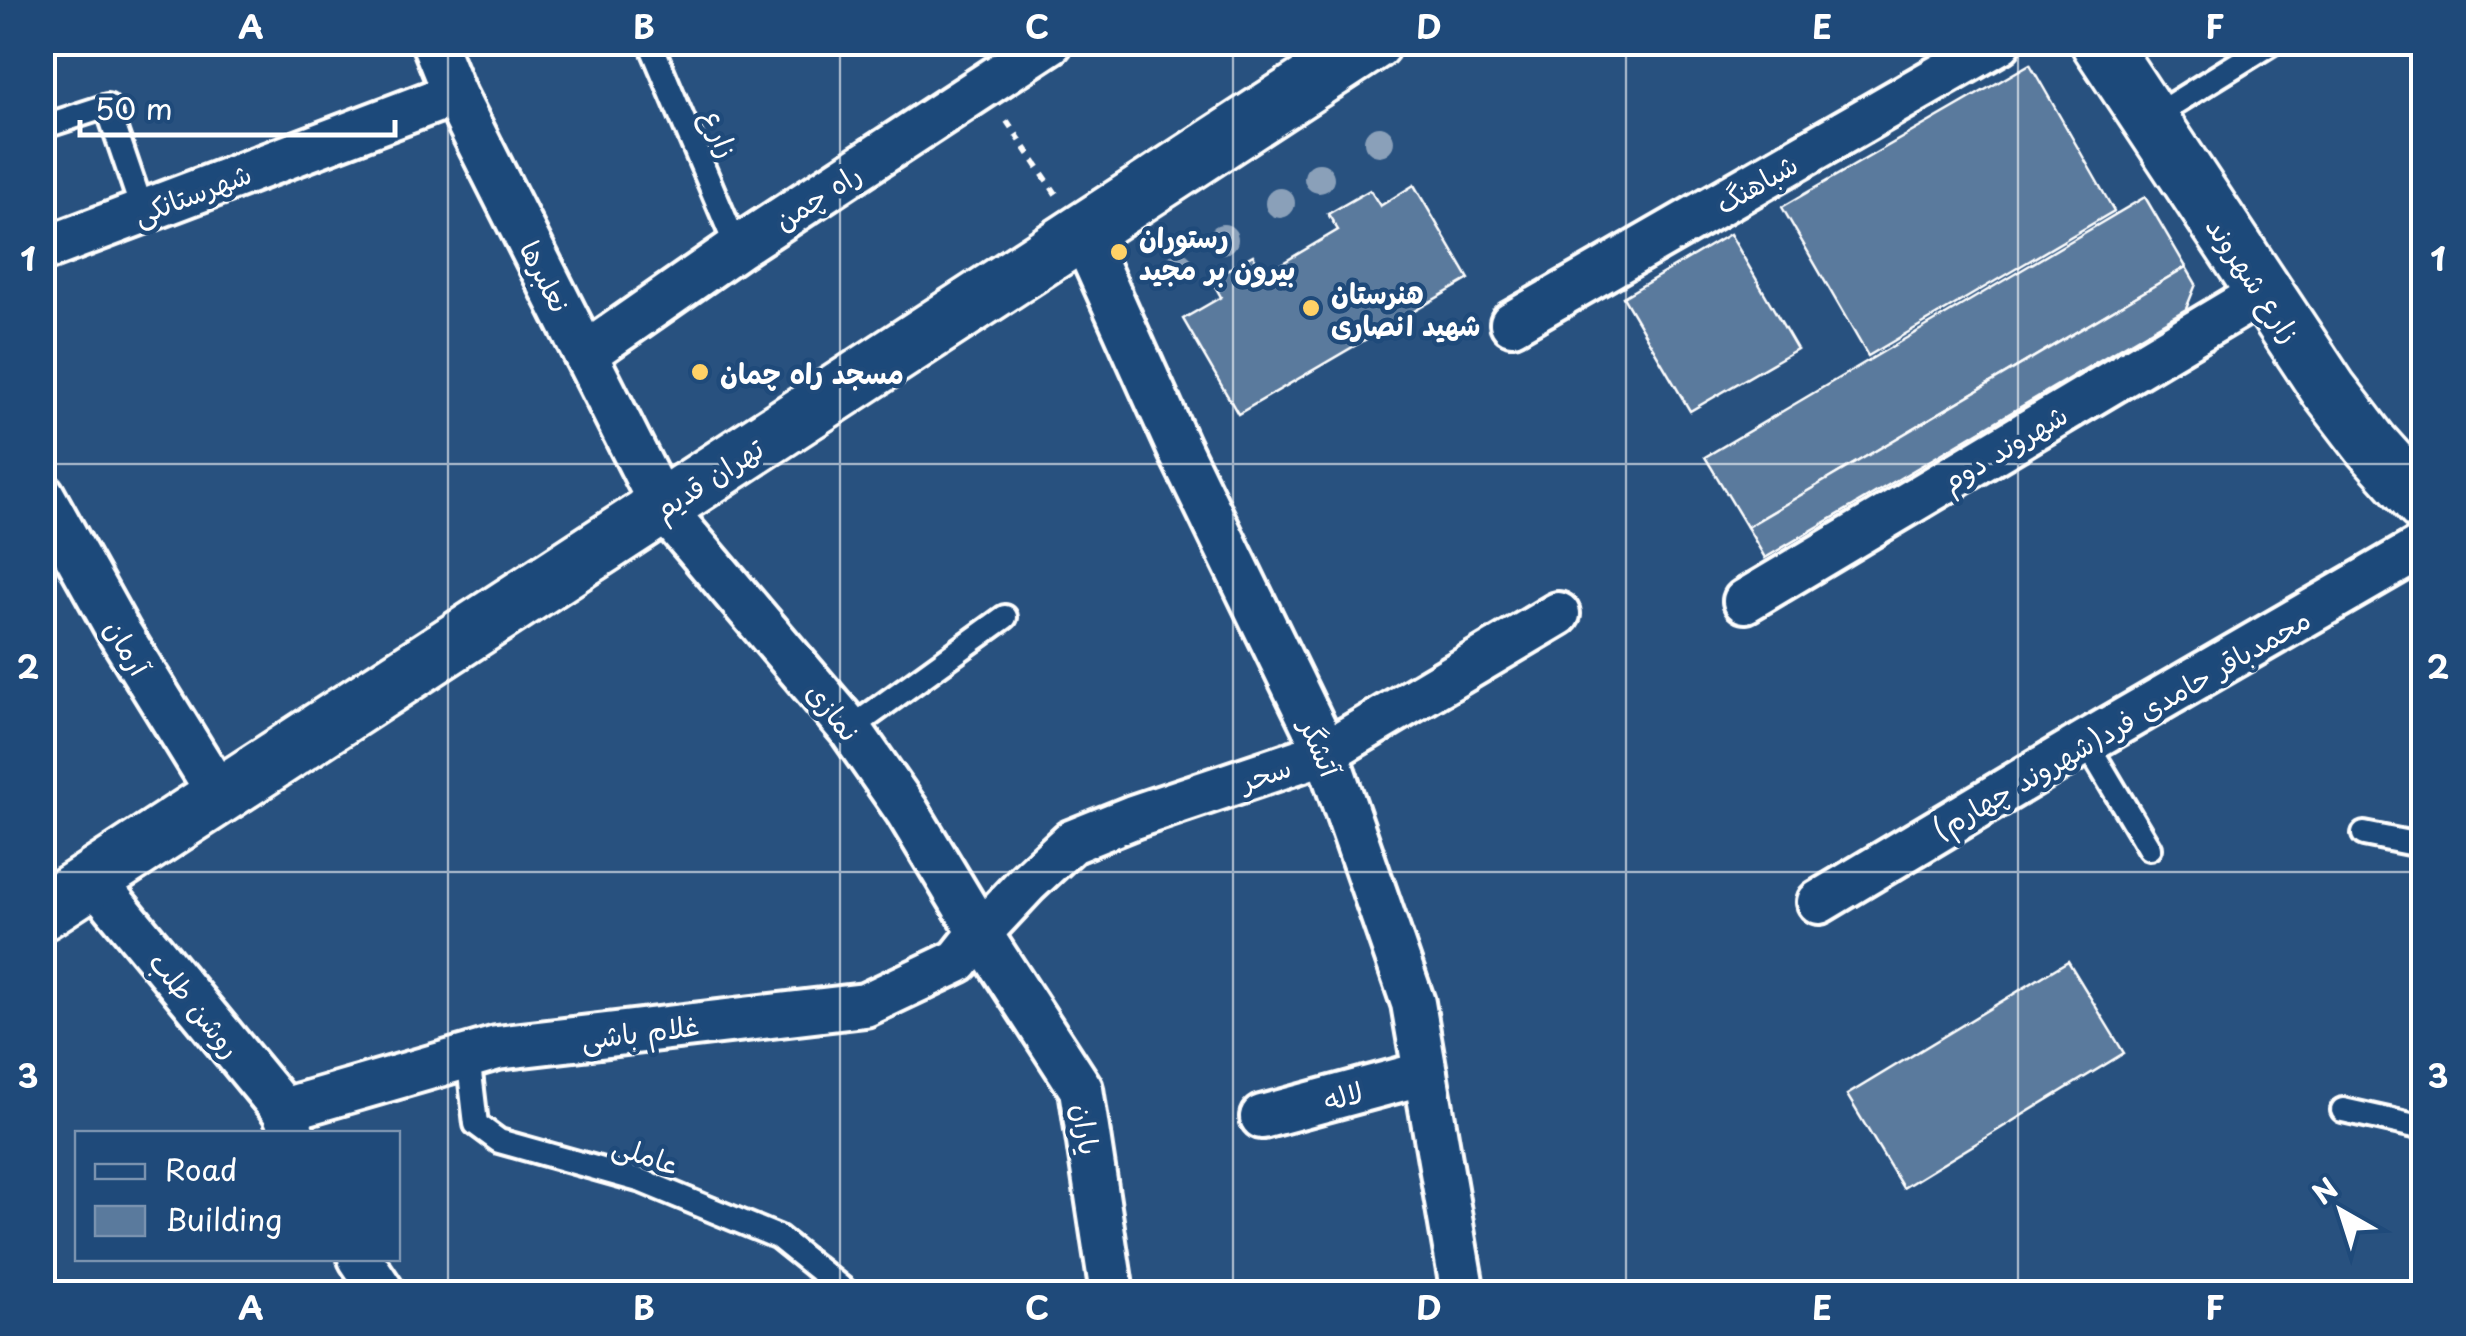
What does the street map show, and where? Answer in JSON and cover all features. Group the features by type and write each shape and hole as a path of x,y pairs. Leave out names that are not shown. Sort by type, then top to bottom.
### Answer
{"main road":[{"name":"تهران قدیم","path":"42,912 1373,42"},
{"name":"زارع شهروند","path":"2099,42 2329,390 2424,504"}],"street":[{"name":"نعلبرها","path":"433,42 454,94 662,507"},
{"name":"راه چمن","path":"585,354 737,248 1051,42"},
{"name":"شباهنگ","path":"1512,322 2000,42"},
{"name":"شهرستانکی","path":"42,250 454,94"},
{"name":"آتشگر","path":"1082,233 1178,449 1326,752 1413,1003 1464,1294"},
{"name":"شهروند دوم","path":"1745,601 2263,292"},
{"name":"آرمان","path":"42,494 120,634 220,796"},
{"name":"نمازی","path":"662,507 850,728 980,932"},
{"name":"محمدباقر حامدی فرد(شهروند چهارم)","path":"1820,902 2424,546"},
{"name":"سحر","path":"980,932 1071,842 1326,752 1558,614"},
{"name":"روشن طلب","path":"93,879 288,1122"},
{"name":"غلام باشی","path":"288,1122 498,1048 865,1006 958,960 980,932"},
{"name":"یاران","path":"980,932 1081,1089 1112,1294"},
{"name":"لاله","path":"1262,1117 1425,1073"},
{"path":"362,1261 384,1294"}],"lane":[{"name":"زارع","path":"650,42 737,248"},
{"path":"2149,118 2272,42"},
{"path":"42,127 107,106 144,212"},
{"path":"850,728 1005,617"},
{"path":"2086,742 2149,848"},
{"path":"2364,834 2424,846"},
{"name":"عاملی","path":"468,1056 476,1124 499,1141 642,1181 778,1237 849,1294"},
{"path":"2343,1110 2424,1128"}],"path":[{"path":"984,87 1082,233"}],"building":[{"path":"2030,64 2114,211 1868,356 1782,207"},
{"name":"هنرستان شهید انصاری","path":"1414,185 1469,279 1238,414 1183,319 1221,297 1211,279 1253,255 1264,274 1338,230 1328,214 1370,190 1380,206"},
{"path":"2145,197 2186,267 1747,527 1705,457"},
{"path":"1730,234 1797,349 1690,411 1623,297"},
{"path":"2186,267 2196,284 2186,309 1765,558 1747,527"},
{"path":"2068,961 2124,1053 1903,1188 1847,1095"}],"place":[{"name":"رستوران بیرون بر مجید","path":"1119,252"},
{"name":"هنرستان شهید انصاری","path":"1311,308"},
{"name":"مسجد راه چمان","path":"700,372"}]}
